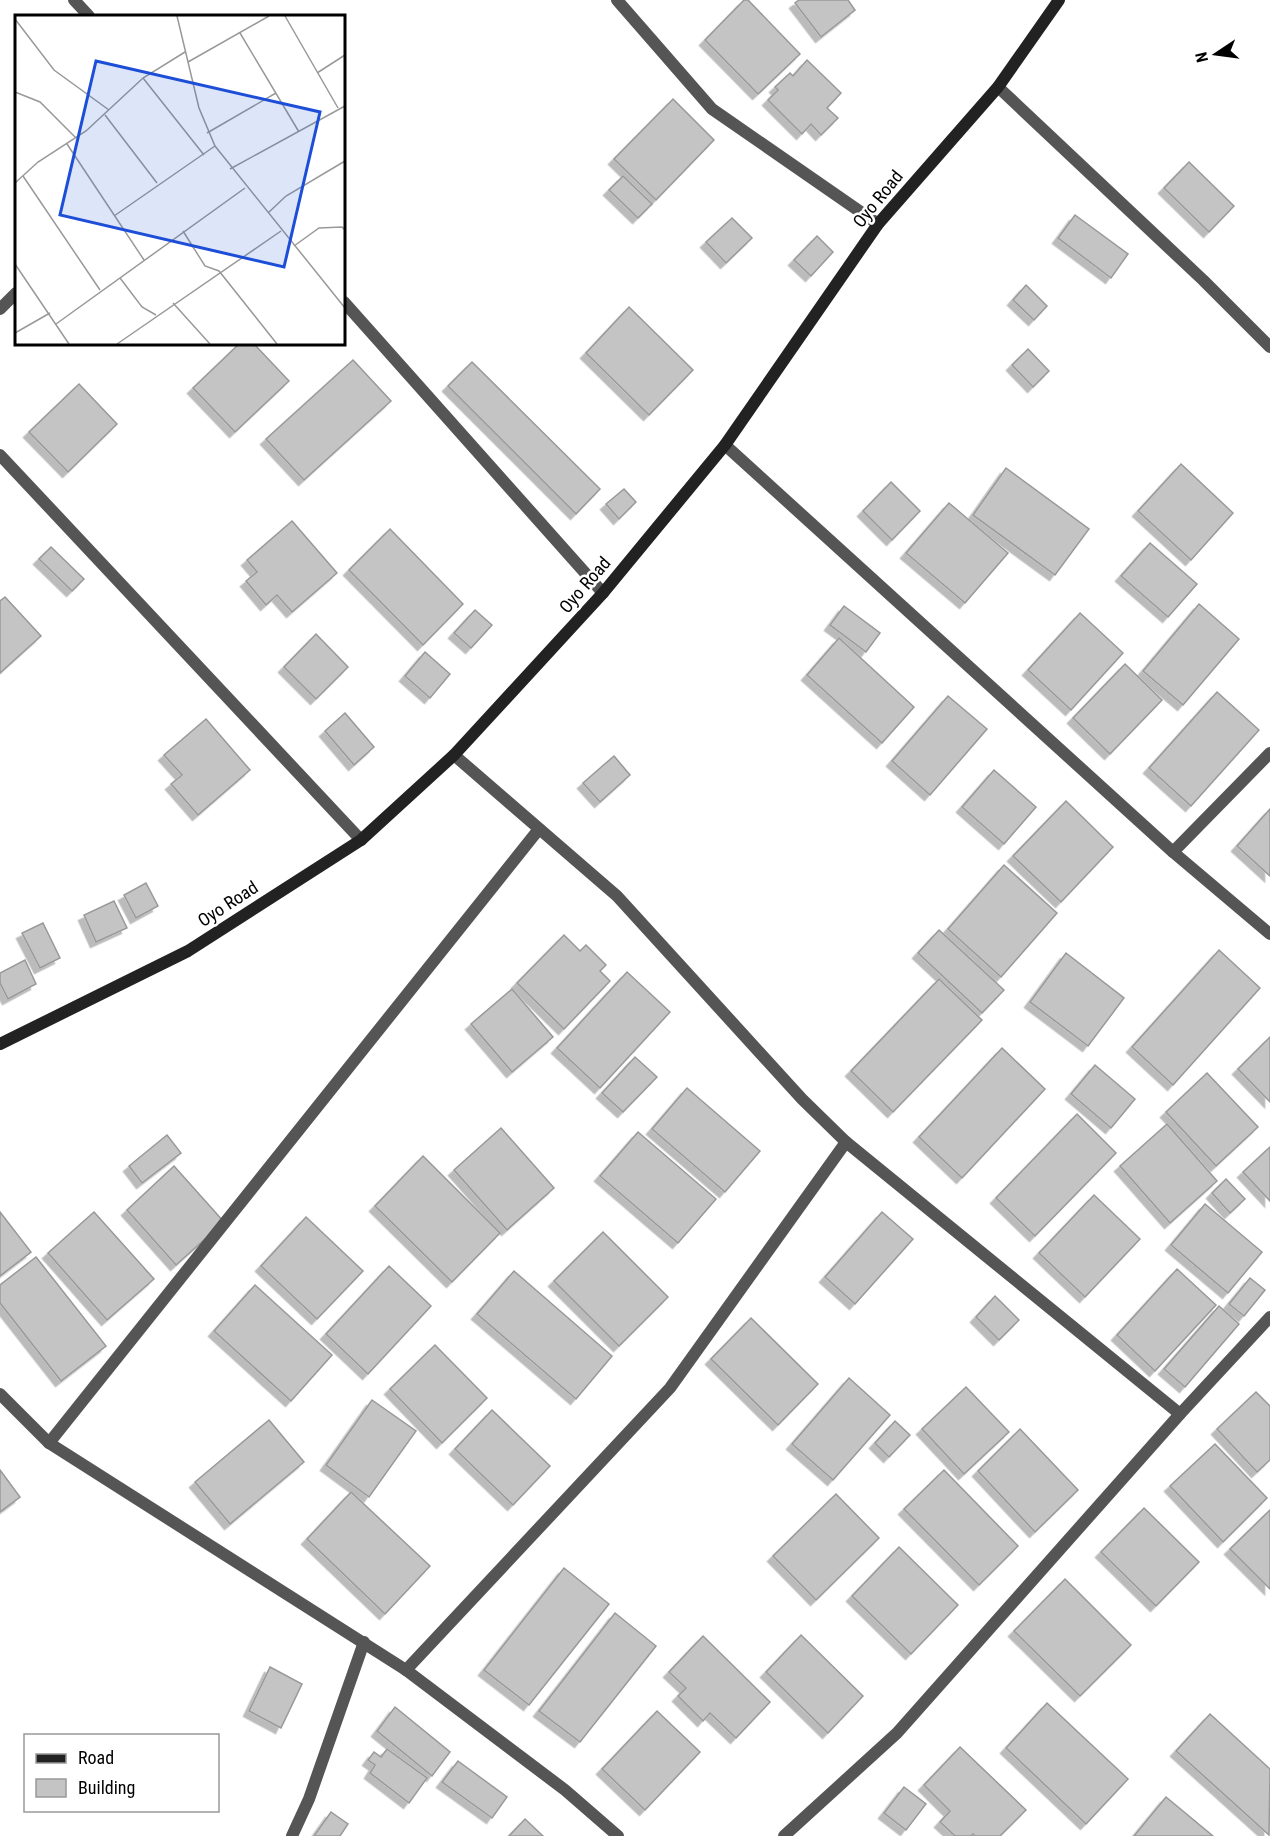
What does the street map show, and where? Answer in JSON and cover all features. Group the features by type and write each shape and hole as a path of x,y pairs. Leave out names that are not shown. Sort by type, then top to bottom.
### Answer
{"street":[{"path":"74,0 88,15"},
{"path":"617,0 712,109 878,224"},
{"name":"Oyo Road","path":"0,1044 188,951 362,840 454,755 603,593 725,445 878,224 998,87 1059,0"},
{"path":"998,87 1203,280 1270,347"},
{"path":"0,309 15,294"},
{"path":"345,303 603,593"},
{"path":"725,445 1173,852 1270,934"},
{"path":"0,455 362,840"},
{"path":"1173,852 1270,753"},
{"path":"454,755 617,896 802,1099 846,1142 1180,1414"},
{"path":"49,1443 539,829"},
{"path":"406,1670 670,1388 846,1142"},
{"path":"784,1836 897,1733 1180,1414 1270,1317"},
{"path":"0,1394 49,1443 406,1670 565,1790 618,1836"},
{"path":"292,1836 309,1798 364,1642"}],"building":[{"path":"744,0 748,0 800,54 758,94 705,40"},
{"path":"799,0 848,0 855,10 821,37 795,3"},
{"path":"807,60 841,93 827,108 838,118 821,135 811,124 802,134 768,100 778,90 775,87 790,73 793,76"},
{"path":"673,99 714,140 656,200 614,159"},
{"path":"1189,162 1234,206 1209,232 1164,188"},
{"path":"623,176 652,204 638,218 609,190"},
{"path":"1075,215 1128,254 1111,278 1058,238"},
{"path":"732,218 752,238 726,263 706,242"},
{"path":"817,236 833,252 811,276 794,260"},
{"path":"1026,285 1047,306 1034,320 1013,300"},
{"path":"629,307 693,370 649,415 586,353"},
{"path":"238,345 255,345 289,381 235,432 193,388"},
{"path":"1028,349 1049,371 1033,387 1012,365"},
{"path":"353,360 391,401 304,480 266,439"},
{"path":"472,362 600,489 576,514 448,386"},
{"path":"79,384 117,424 68,472 29,432"},
{"path":"1181,464 1233,513 1191,560 1138,511"},
{"path":"1006,468 1089,529 1055,575 973,515"},
{"path":"891,482 920,511 892,540 863,511"},
{"path":"624,489 636,502 619,519 606,504"},
{"path":"949,503 1008,553 965,603 906,553"},
{"path":"292,521 337,573 292,612 277,595 266,605 246,581 257,572 247,560"},
{"path":"390,529 463,604 423,645 349,570"},
{"path":"1150,543 1197,584 1168,617 1121,576"},
{"path":"51,547 84,579 72,591 39,559"},
{"path":"5,597 41,636 0,673 0,601"},
{"path":"1199,604 1239,639 1183,705 1143,671"},
{"path":"844,606 880,633 866,652 830,625"},
{"path":"475,610 492,625 471,648 454,633"},
{"path":"1080,613 1123,653 1071,710 1028,670"},
{"path":"316,634 348,667 316,699 284,667"},
{"path":"839,638 914,707 882,743 807,675"},
{"path":"425,652 450,674 430,698 405,676"},
{"path":"1125,664 1162,700 1110,754 1073,718"},
{"path":"1217,692 1259,730 1191,806 1149,768"},
{"path":"948,696 987,729 930,795 892,761"},
{"path":"345,713 374,747 354,765 325,731"},
{"path":"206,719 250,770 198,815 171,784 182,775 164,755"},
{"path":"614,756 630,775 600,802 583,783"},
{"path":"994,770 1036,807 1004,844 962,807"},
{"path":"1066,801 1113,847 1061,902 1013,856"},
{"path":"1270,809 1270,876 1237,846"},
{"path":"1004,865 1057,913 1001,977 948,929"},
{"path":"146,883 158,906 136,918 124,895"},
{"path":"114,901 127,928 96,942 84,915"},
{"path":"43,923 60,958 40,968 22,933"},
{"path":"939,930 1004,990 982,1013 918,953"},
{"path":"564,935 580,951 586,945 606,965 600,971 610,981 564,1029 517,983"},
{"path":"1219,950 1260,988 1173,1085 1132,1047"},
{"path":"1066,953 1124,998 1088,1046 1030,1002"},
{"path":"25,960 36,984 8,999 0,983 0,973"},
{"path":"627,972 670,1012 600,1088 557,1048"},
{"path":"939,979 982,1020 893,1112 851,1071"},
{"path":"512,989 553,1037 512,1072 471,1024"},
{"path":"1270,1037 1270,1102 1238,1069"},
{"path":"1002,1048 1045,1089 962,1178 919,1137"},
{"path":"635,1057 657,1077 623,1112 602,1093"},
{"path":"1095,1065 1135,1099 1111,1128 1071,1094"},
{"path":"1207,1073 1258,1127 1216,1166 1166,1112"},
{"path":"687,1088 760,1151 725,1192 652,1129"},
{"path":"1077,1114 1116,1153 1035,1236 996,1198"},
{"path":"1167,1124 1217,1181 1170,1223 1120,1166"},
{"path":"501,1128 554,1188 507,1230 454,1170"},
{"path":"638,1132 716,1199 678,1243 600,1176"},
{"path":"167,1135 181,1153 142,1183 129,1166"},
{"path":"1270,1147 1270,1201 1243,1172"},
{"path":"423,1156 500,1233 452,1282 375,1206"},
{"path":"174,1166 224,1222 176,1265 127,1210"},
{"path":"1226,1179 1245,1199 1230,1213 1212,1193"},
{"path":"1094,1195 1140,1239 1085,1297 1039,1253"},
{"path":"1205,1204 1262,1252 1228,1293 1171,1245"},
{"path":"0,1212 31,1252 0,1276"},
{"path":"94,1212 154,1279 107,1320 48,1253"},
{"path":"882,1212 913,1239 855,1304 825,1277"},
{"path":"306,1217 363,1271 317,1319 261,1266"},
{"path":"603,1232 668,1297 619,1346 554,1281"},
{"path":"36,1257 106,1346 61,1381 0,1303 0,1285"},
{"path":"389,1266 431,1306 368,1374 326,1334"},
{"path":"1177,1269 1216,1305 1155,1371 1117,1335"},
{"path":"514,1271 612,1356 576,1399 477,1314"},
{"path":"1250,1278 1265,1290 1244,1316 1229,1304"},
{"path":"255,1285 332,1355 291,1401 214,1331"},
{"path":"995,1296 1019,1320 999,1340 976,1317"},
{"path":"1219,1306 1239,1324 1185,1387 1164,1369"},
{"path":"751,1318 818,1384 778,1425 711,1359"},
{"path":"435,1345 487,1398 442,1443 390,1389"},
{"path":"849,1378 890,1415 833,1480 792,1444"},
{"path":"966,1387 1009,1432 964,1474 922,1429"},
{"path":"1256,1392 1270,1406 1270,1460 1257,1472 1217,1429"},
{"path":"372,1400 416,1431 369,1497 326,1465"},
{"path":"492,1410 550,1466 513,1505 455,1449"},
{"path":"269,1420 304,1462 230,1524 195,1482"},
{"path":"895,1421 910,1435 889,1457 875,1443"},
{"path":"1020,1429 1078,1490 1035,1532 978,1471"},
{"path":"1215,1444 1267,1498 1223,1542 1170,1486"},
{"path":"0,1470 20,1497 0,1512"},
{"path":"944,1470 1018,1546 979,1585 904,1509"},
{"path":"351,1492 430,1566 385,1614 307,1539"},
{"path":"836,1494 879,1538 816,1600 773,1556"},
{"path":"1144,1508 1199,1562 1156,1606 1101,1552"},
{"path":"1270,1510 1270,1589 1230,1549"},
{"path":"899,1547 958,1605 911,1654 852,1596"},
{"path":"564,1568 609,1604 529,1705 484,1670"},
{"path":"1065,1579 1131,1645 1080,1696 1014,1631"},
{"path":"615,1613 656,1646 580,1742 539,1711"},
{"path":"801,1635 863,1696 828,1733 766,1672"},
{"path":"703,1636 770,1702 736,1738 710,1713 703,1721 678,1696 686,1688 669,1672"},
{"path":"270,1667 302,1684 281,1728 249,1711"},
{"path":"1047,1703 1128,1779 1086,1824 1006,1748"},
{"path":"395,1707 450,1752 432,1776 377,1731"},
{"path":"657,1711 700,1752 645,1810 602,1769"},
{"path":"1210,1714 1270,1769 1269,1835 1176,1751"},
{"path":"960,1747 1026,1810 1000,1836 975,1836 973,1834 955,1836 940,1822 950,1811 924,1785"},
{"path":"387,1749 427,1778 409,1803 370,1773 375,1765 368,1760 374,1752 381,1757"},
{"path":"458,1761 507,1797 492,1818 442,1782"},
{"path":"904,1787 926,1804 906,1830 884,1813"},
{"path":"1166,1797 1213,1836 1134,1836"},
{"path":"331,1812 348,1824 340,1836 314,1836"},
{"path":"525,1819 543,1836 509,1836"}]}
